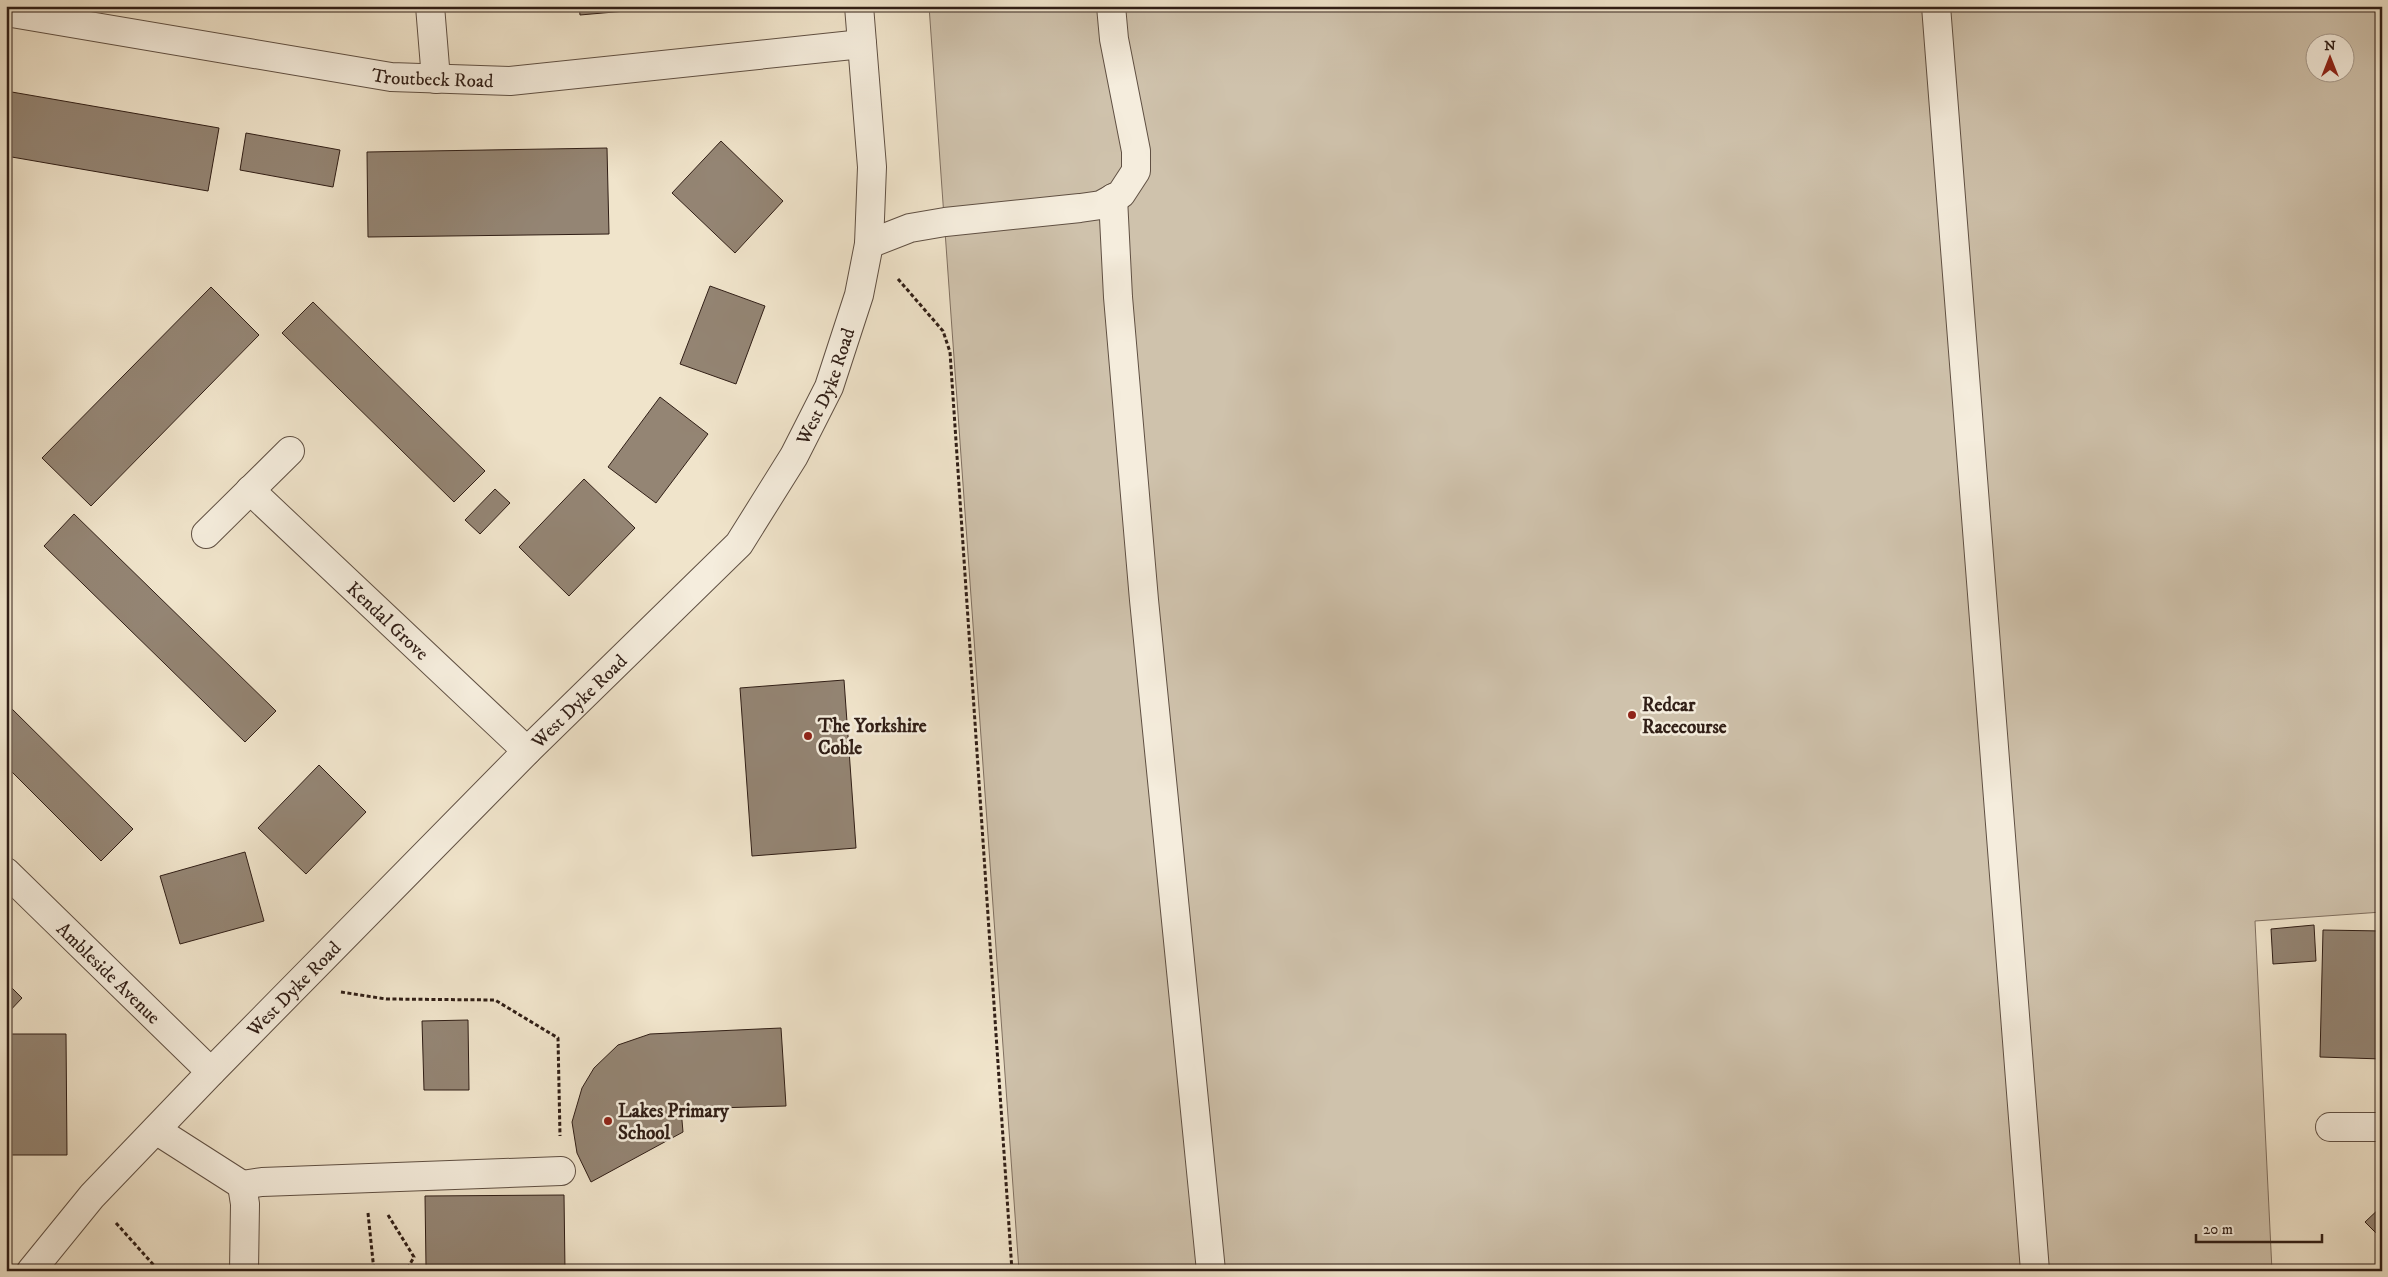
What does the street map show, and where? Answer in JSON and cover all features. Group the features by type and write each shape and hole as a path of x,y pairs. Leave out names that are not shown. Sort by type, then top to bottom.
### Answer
{"street":[{"path":"430,6 436,78"},
{"name":"West Dyke Road","path":"31,1271 92,1196 211,1072 527,751 739,544 794,456 829,387 859,295 869,244 872,167 859,6"},
{"path":"869,244 910,228 945,222 1101,205 1120,194 1136,171 1136,151 1114,39 1111,6"},
{"path":"1936,6 2035,1271"},
{"name":"Troutbeck Road","path":"8,10 391,77 510,81 862,44"},
{"path":"1113,198 1118,298 1144,600 1211,1271"},
{"path":"206,534 290,451"},
{"name":"Kendal Grove","path":"250,490 527,751"},
{"name":"Ambleside Avenue","path":"6,872 211,1072"},
{"path":"2330,1127 2382,1128"},
{"path":"156,1130 242,1185 262,1182 561,1171"},
{"path":"242,1185 245,1204 244,1271"}],"path":[{"path":"869,244 943,331 950,352 1012,1271"},
{"path":"296,986 386,999 495,1000 558,1038 561,1171"},
{"path":"364,1178 374,1271"},
{"path":"364,1178 414,1257 406,1271"},
{"path":"92,1196 159,1271"}],"shaded area":[{"name":"Redcar Racecourse","path":"929,6 2382,6 2382,912 2255,921 2272,1271 1019,1271"}],"building":[{"path":"579,6 636,6 637,10 580,15"},
{"path":"6,91 219,128 208,191 6,156"},
{"path":"246,133 340,150 333,187 240,170"},
{"path":"721,141 783,201 735,253 672,193"},
{"path":"607,148 609,234 368,237 367,152"},
{"path":"710,286 765,306 736,384 680,364"},
{"path":"211,287 259,335 91,506 42,458"},
{"path":"313,302 485,471 454,502 282,333"},
{"path":"660,397 708,434 656,503 608,467"},
{"path":"584,479 635,528 569,596 519,547"},
{"path":"495,489 510,503 480,534 465,520"},
{"path":"74,514 276,711 245,742 44,546"},
{"path":"844,680 856,848 752,856 740,688"},
{"path":"6,703 133,829 101,861 6,766"},
{"path":"319,765 366,812 306,874 258,828"},
{"path":"245,852 264,921 180,944 160,876"},
{"path":"2314,925 2316,961 2273,964 2271,929"},
{"path":"2323,930 2382,931 2382,1059 2320,1057"},
{"path":"9,985 22,998 6,1015 6,988"},
{"path":"468,1020 469,1090 424,1090 422,1021"},
{"path":"781,1028 786,1106 681,1109 683,1132 591,1182 577,1153 572,1122 582,1088 594,1068 618,1045 650,1034"},
{"path":"6,1034 66,1034 67,1155 6,1155"},
{"path":"564,1195 565,1271 476,1271 476,1266 426,1266 425,1196"},
{"path":"2382,1206 2382,1239 2365,1222"}],"place":[{"name":"Redcar Racecourse","path":"1632,715"},
{"name":"The Yorkshire Coble","path":"808,736"},
{"name":"Lakes Primary School","path":"608,1121"}]}
